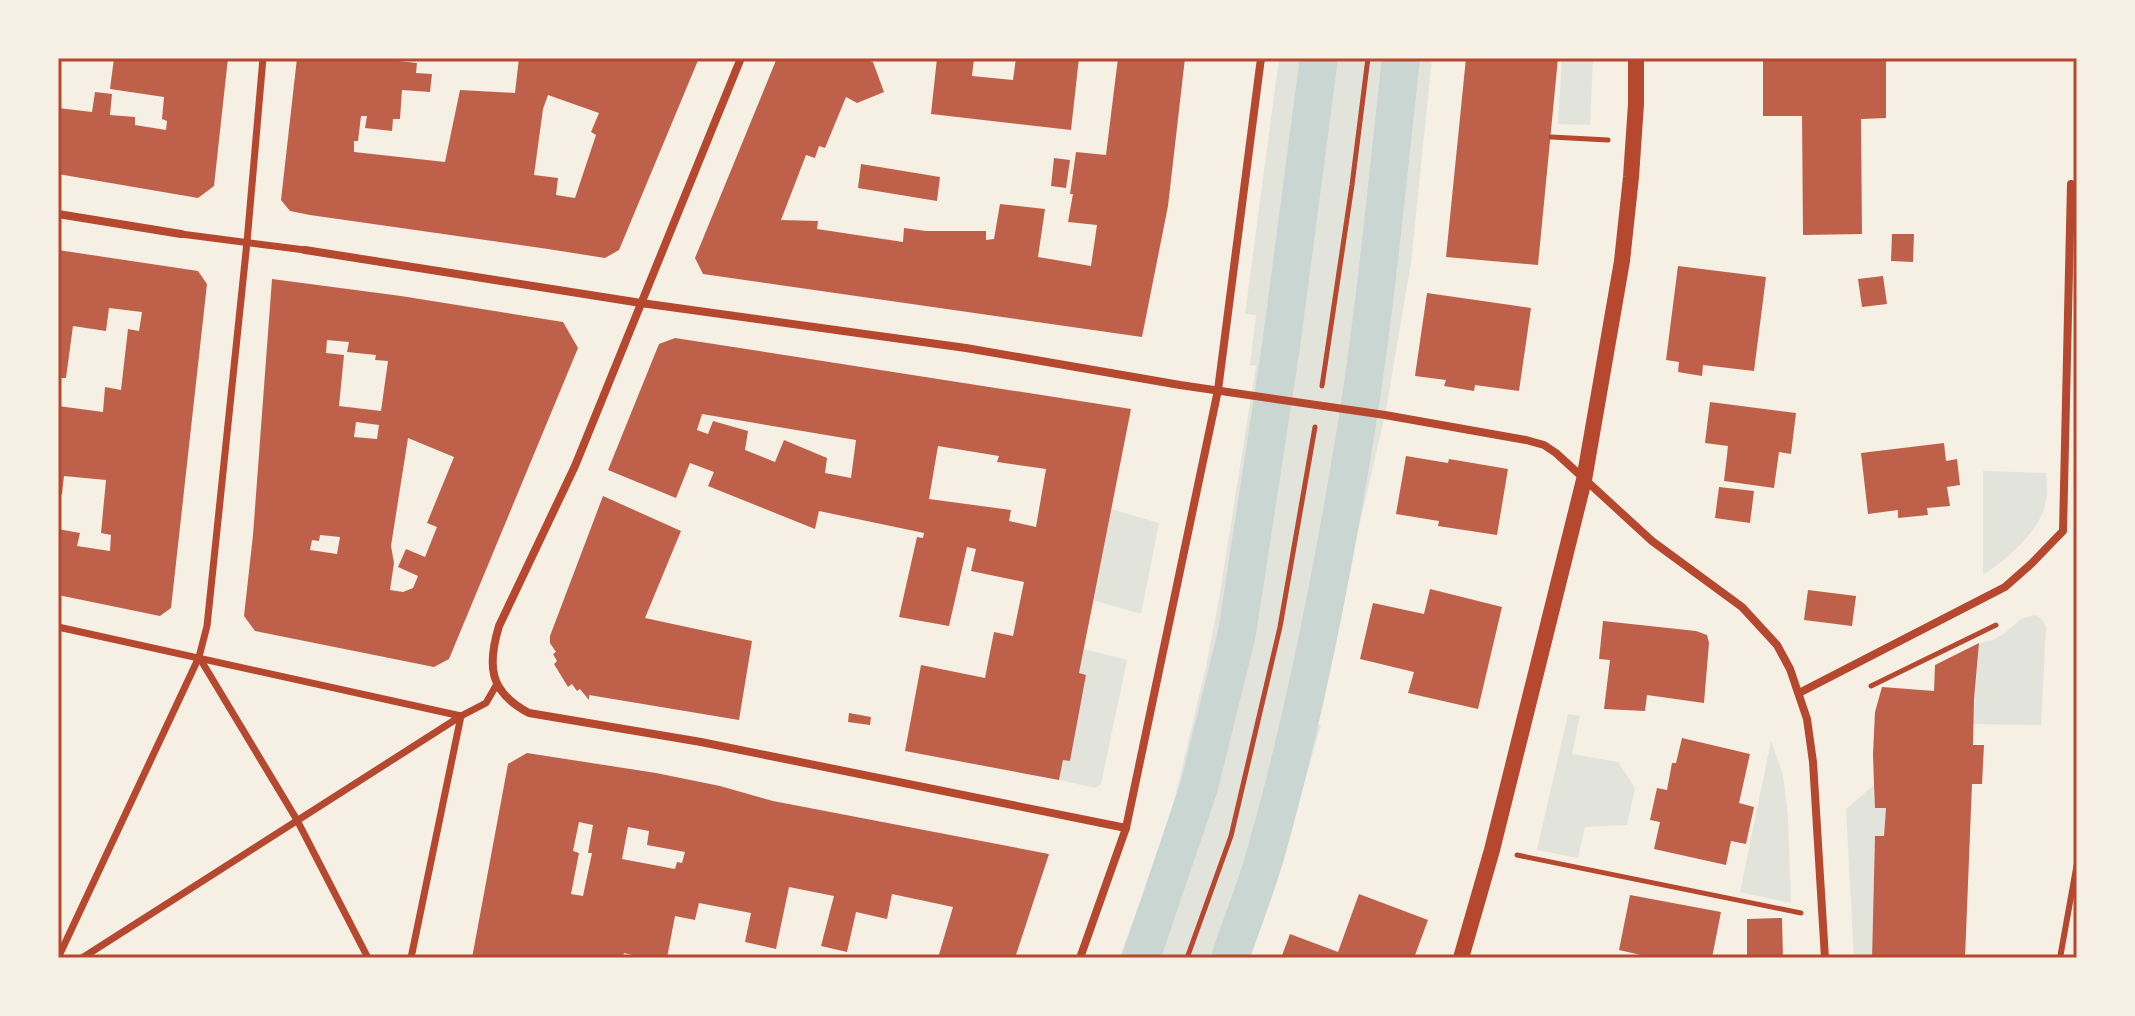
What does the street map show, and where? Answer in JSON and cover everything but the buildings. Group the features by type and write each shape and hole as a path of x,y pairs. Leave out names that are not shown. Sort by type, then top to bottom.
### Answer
{"main road":[{"path":"1461,958 1492,850 1584,480 1622,261 1636,104 1636,58"}],"street":[{"path":"58,958 199,657 207,626 263,58"},
{"path":"741,58 575,466 499,626 492,649 491,668 497,684 518,707 529,713 701,742 1126,828"},
{"path":"1080,958 1126,828 1218,390 1261,58"},
{"path":"1799,693 2005,587 2063,531 2071,184"},
{"path":"58,214 641,303 966,348 1395,416 1544,445 1652,541 1742,607 1777,645 1790,669 1807,719 1813,762 1825,958"},
{"path":"58,627 461,716"},
{"path":"199,657 297,820 368,958"},
{"path":"82,958 486,703 497,684"},
{"path":"411,958 461,716"}],"lane":[{"path":"2060,958 2077,863"}],"path":[{"path":"1187,958 1234,821 1280,627 1318,406 1368,58"},
{"path":"1551,137 1633,142"},
{"path":"1871,686 1996,625"},
{"path":"1492,850 1823,918"}],"shaded area":[{"path":"1279,58 1432,58 1411,263 1385,415 1316,724 1321,725 1250,958 1119,958 1167,830 1219,599 1256,366 1250,365 1256,315 1245,314"},
{"path":"1562,58 1593,58 1590,125 1558,124"},
{"path":"1983,471 2046,473 2047,489 2042,515 2029,535 2011,554 1983,575"},
{"path":"1111,509 1159,523 1141,614 1093,600"},
{"path":"2035,615 2042,619 2046,627 2041,725 1973,724 1979,643 1993,640 2021,619"},
{"path":"1084,649 1127,660 1101,784 1095,788 1059,780 1063,760 1070,760 1086,676 1079,673"},
{"path":"1568,714 1580,716 1572,754 1618,762 1635,788 1627,825 1585,827 1578,858 1537,850"},
{"path":"1771,741 1783,775 1788,815 1791,903 1740,892"},
{"path":"1874,785 1875,807 1886,808 1884,836 1875,837 1872,958 1854,958 1846,809"}],"waterway":[{"path":"1141,958 1199,787 1237,633 1281,346 1319,58"},
{"path":"1230,958 1259,877 1280,801 1334,558 1366,360 1401,58"}]}
